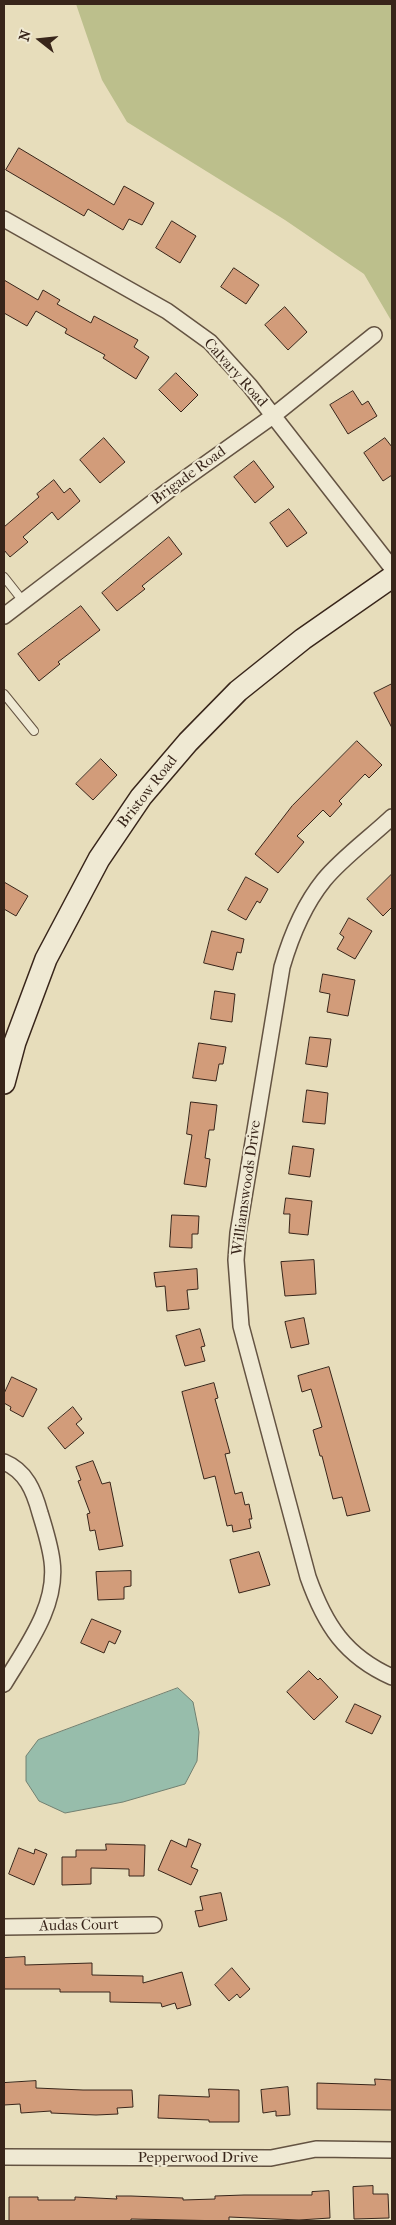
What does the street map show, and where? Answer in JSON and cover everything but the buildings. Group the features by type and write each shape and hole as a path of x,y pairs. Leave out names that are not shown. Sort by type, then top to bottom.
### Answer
{"main road":[{"name":"Bristow Road","path":"4,1083 16,1042 46,959 99,859 141,797 188,742 238,691 303,639 392,577"}],"street":[{"name":"Calvary Road","path":"4,219 189,325 210,342 250,386 392,568"},
{"name":"Brigade Road","path":"4,616 169,490 273,416 374,335"},
{"name":"Williamswoods Drive","path":"392,817 325,879 297,923 288,947 280,977 238,1232 236,1260 241,1326 308,1577 318,1605 328,1625 350,1651 377,1671 392,1678"},
{"path":"4,1462 24,1476 32,1487 49,1544 53,1578 49,1600 39,1625 4,1684"},
{"name":"Audas Court","path":"4,1927 154,1925"},
{"name":"Pepperwood Drive","path":"4,2157 271,2158 316,2149 392,2150"}],"lane":[{"path":"4,577 23,602"},
{"path":"4,694 34,731"}],"shaded area":[{"path":"76,4 392,4 392,322 364,274 285,220 127,122 102,80"},
{"path":"178,1688 193,1702 199,1732 197,1761 185,1784 123,1802 65,1813 39,1801 26,1781 26,1756 38,1740"}]}
